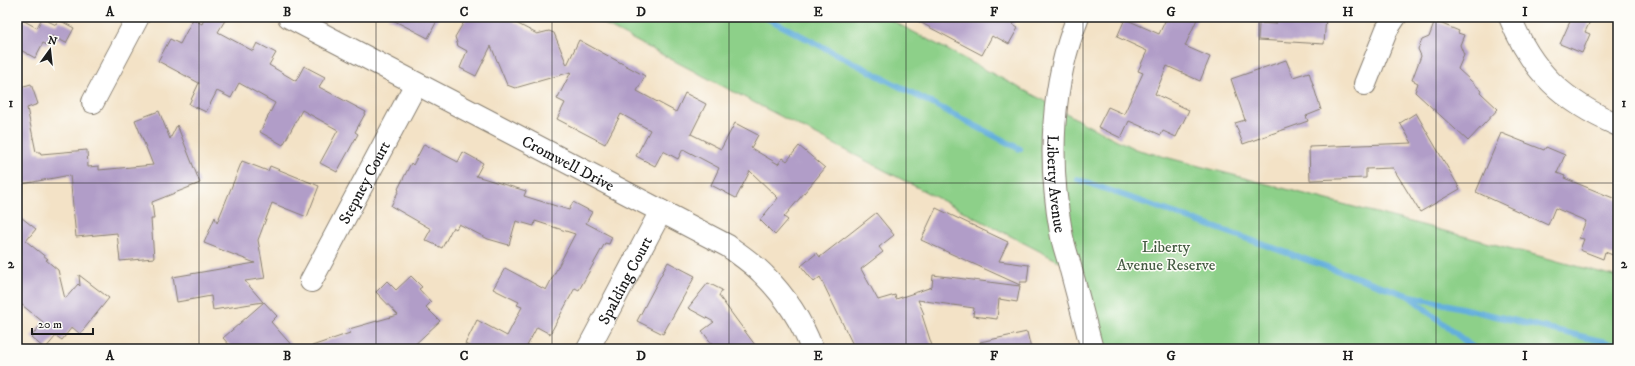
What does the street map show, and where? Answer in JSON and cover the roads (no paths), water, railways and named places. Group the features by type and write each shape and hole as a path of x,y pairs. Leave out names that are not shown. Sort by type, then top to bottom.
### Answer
{"street":[{"path":"92,102 138,17"},
{"name":"Cromwell Drive","path":"289,17 728,246 764,274 798,319 812,349"},
{"name":"Liberty Avenue","path":"1078,17 1062,73 1056,107 1053,154 1061,234 1092,349"},
{"path":"1365,84 1384,35 1395,17"},
{"path":"1510,17 1517,36 1548,80 1578,105 1618,125"},
{"name":"Stepney Court","path":"311,281 416,84"},
{"name":"Spalding Court","path":"588,349 661,211"}],"waterway":[{"path":"765,17 1020,149"},
{"path":"1077,179 1407,295 1618,345"},
{"path":"1409,296 1475,349"}],"park label":[{"name":"Liberty Avenue Reserve","path":"1166,255"}]}
